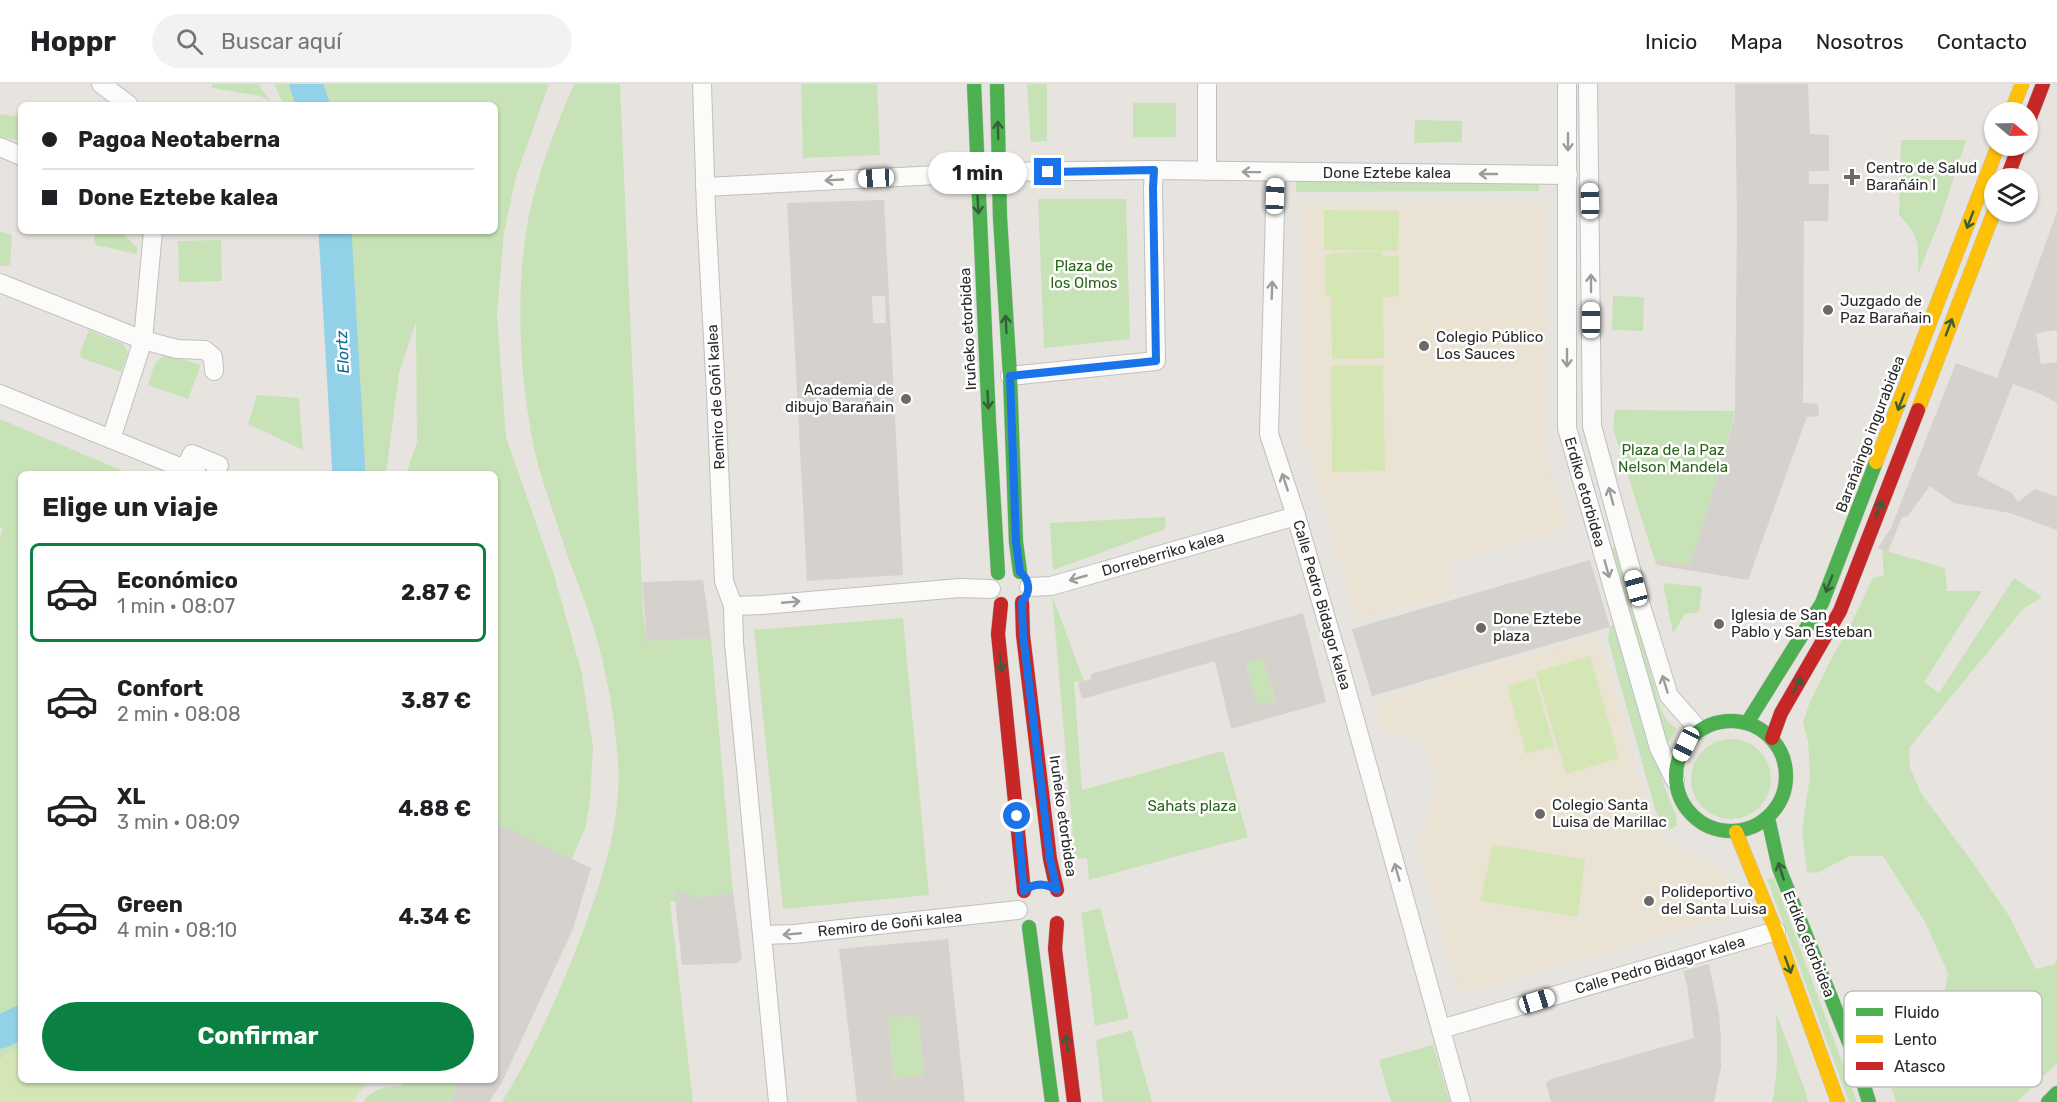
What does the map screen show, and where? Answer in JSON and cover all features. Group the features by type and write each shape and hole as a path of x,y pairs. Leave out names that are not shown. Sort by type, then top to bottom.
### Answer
{"main road":[{"name":"Iruñeko etorbidea","path":"974,84 994,581"},
{"name":"Iruñeko etorbidea","path":"997,84 1016,531 1024,587 1023,634 1050,859 1041,887"},
{"path":"2015,102 2022,84"},
{"path":"2036,102 2043,84"},
{"name":"Barañaingo ingurabidea","path":"1748,723 1822,603 1994,156"},
{"path":"1772,738 1781,713 1840,611 1990,222"},
{"path":"1009,569 1024,587 1012,607 995,601 994,581 1009,569"},
{"path":"1001,604 998,633 1041,887 1062,913 1055,950 1074,1102"},
{"path":"1731,720 1748,723 1772,738 1782,752 1786,770 1786,787 1780,804 1768,818 1754,828 1736,832 1718,831 1702,824 1688,813 1679,797 1675,780 1677,761 1686,744 1699,730 1714,723 1731,720"},
{"name":"Erdiko etorbidea","path":"1768,818 1779,868 1844,1030"},
{"name":"Erdiko etorbidea","path":"1736,832 1776,931 1838,1102"},
{"path":"1041,887 1020,896 1017,910 1023,923 1029,927 1044,930 1062,913"},
{"path":"1029,927 1052,1102"},
{"name":"Erdiko etorbidea","path":"1864,1087 1869,1102"},
{"path":"2048,1102 2057,1093"}],"street":[{"path":"101,84 125,102"},
{"name":"Remiro de Goñi kalea","path":"702,84 724,581 733,606 734,643 778,1102"},
{"path":"1207,84 1207,171"},
{"name":"Erdiko etorbidea","path":"1568,84 1567,428 1659,748 1675,780"},
{"name":"Erdiko etorbidea","path":"1588,84 1592,426 1641,606 1669,696 1699,730"},
{"path":"0,147 18,155"},
{"path":"1010,376 1156,361 1154,170"},
{"name":"Done Eztebe kalea","path":"999,172 1154,170 1568,175"},
{"name":"Calle Pedro Bidagor kalea","path":"1276,172 1269,434 1296,516 1461,1102"},
{"path":"705,187 977,173"},
{"path":"111,439 143,340 152,234"},
{"path":"0,284 143,340 177,349 205,350 213,357 214,371"},
{"path":"0,394 189,471"},
{"path":"191,471 192,454 219,465 216,471"},
{"name":"Dorreberriko kalea","path":"1024,587 1051,586 1296,516"},
{"path":"733,606 960,588 994,581"},
{"name":"Remiro de Goñi kalea","path":"762,935 794,934 1017,910"},
{"name":"Calle Pedro Bidagor kalea","path":"1441,1029 1776,931"}],"shaded area":[{"path":"1735,84 1808,84 1810,134 1829,135 1829,171 1809,171 1809,184 1829,184 1828,221 1804,221 1803,403 1818,404 1819,416 1807,417 1748,580 1657,565 1655,561 1690,565 1735,414 1737,221"},
{"path":"884,200 903,575 807,581 787,203","holes":["872,296 885,296 886,323 873,323"]},
{"name":"Colegio Público Los Sauces","path":"1546,201 1546,454 1567,527 1445,564 1454,593 1357,621 1302,430 1301,204"},
{"path":"2057,212 2057,330 2036,333 2041,364 2057,362 2057,403 2041,394 2013,384 1977,475 2012,493 2018,502 2035,489 2057,497 2057,530 2010,513 1954,503 1930,486 1907,517 1902,517 1888,552 1878,548 1891,528 1956,363 1997,378"},
{"name":"Done Eztebe plaza","path":"1590,560 1610,627 1372,696 1352,629"},
{"path":"703,580 711,638 647,641 642,582"},
{"path":"1303,613 1326,702 1231,729 1215,661 1082,699 1078,683 1091,679 1091,674","holes":["1263,659 1276,701 1258,706 1246,664"]},
{"name":"Colegio Santa Luisa de Marillac","path":"1599,635 1653,825 1664,840 1717,865 1727,879 1740,914 1459,993 1416,841 1428,820 1438,775 1426,747 1406,735 1384,731 1377,700"},
{"path":"498,824 591,868 573,929 501,1084 489,1102 451,1102 458,1083 498,1083"},
{"path":"674,889 697,898 733,893 742,959 736,963 682,965"},
{"path":"948,939 965,1102 857,1102 839,949","holes":["918,1015 924,1075 894,1079 888,1018"]},
{"path":"1709,964 1719,1013 1721,1039 1721,1067 1714,1102 1551,1102 1546,1083 1551,1079 1694,1038 1683,971"}],"green space":[{"path":"212,84 258,84 271,102 261,96 212,88"},
{"path":"274,84 549,84 516,176 504,232 497,315 506,437 554,575 581,670 593,746 590,802 585,829 571,860 498,824 498,471 407,471 417,442 416,322 399,373 386,471 349,471 335,234 498,234 498,102 283,102"},
{"path":"574,84 620,84 643,614 648,641 711,638 733,893 670,902 693,1102 502,1102 536,1041 574,956 603,871 617,806 617,745 606,676 593,626 538,465 524,388 520,329 522,270 529,215 548,148"},
{"path":"801,84 877,84 880,155 803,158"},
{"path":"1027,84 1047,84 1047,141 1031,142"},
{"path":"1133,103 1176,103 1176,137 1133,137"},
{"path":"0,114 18,117 18,140 0,137"},
{"path":"1415,120 1462,121 1462,142 1414,143"},
{"path":"1901,140 1966,140 1941,217 1918,274 1917,242 1911,229 1899,215"},
{"path":"1296,179 1539,179 1539,191 1296,192"},
{"name":"Plaza de los Olmos","path":"1038,199 1126,199 1130,339 1044,348"},
{"path":"1324,210 1399,211 1398,251 1324,250"},
{"path":"0,232 10,234 12,237 10,265 0,266"},
{"path":"95,234 123,234 137,247 137,254 96,245"},
{"path":"221,240 222,281 179,282 178,241"},
{"path":"1382,252 1383,256 1399,256 1399,296 1383,297 1384,358 1332,359 1331,296 1325,296 1325,255"},
{"path":"1613,296 1644,297 1643,331 1612,330"},
{"path":"89,330 123,344 128,352 121,372 81,358 80,353"},
{"path":"168,355 201,365 188,399 148,385 157,362 163,356"},
{"path":"1383,365 1385,471 1332,472 1331,366"},
{"path":"257,395 299,398 303,450 248,424"},
{"name":"Plaza de la Paz Nelson Mandela","path":"1615,410 1735,411 1724,456 1690,566 1655,561 1613,428"},
{"path":"0,419 123,471 18,471 18,1048 0,1059 0,536 3,528 0,527"},
{"path":"1165,517 1166,524 1163,530 1053,570 1050,523"},
{"path":"1616,547 1661,710 1668,722 1677,729 1666,746 1611,548"},
{"path":"1882,550 1945,568 1947,591 1982,591 1924,682 1939,693 2014,578 2042,597 2023,609 1909,748 1910,768 1921,793 2009,916 2036,969 2053,965 2057,961 2057,1063 2042,1078 2042,991 1944,991 1948,973 1925,922 1883,856 1850,856 1817,873 1807,872 1802,831 1810,776 1808,741 1803,722 1810,702 1873,578 1884,575"},
{"path":"1663,583 1702,587 1699,612 1685,614 1673,633"},
{"name":"Sahats plaza","path":"1052,595 1084,681 1074,682 1082,790 1223,751 1248,837 1089,880 1087,858 1075,859"},
{"path":"903,618 929,895 783,909 754,630"},
{"path":"1616,623 1666,792 1676,815 1677,825 1671,829 1663,825 1655,809 1608,640 1610,627"},
{"path":"1590,656 1619,758 1566,774 1536,672"},
{"path":"1263,658 1276,702 1258,707 1246,663"},
{"path":"1535,678 1554,746 1526,754 1507,686"},
{"path":"1731,739 1746,742 1759,751 1768,764 1771,779 1768,794 1759,807 1746,816 1731,819 1716,816 1703,807 1694,794 1691,779 1694,764 1703,751 1716,742"},
{"path":"1493,845 1585,859 1578,917 1480,901"},
{"path":"1774,878 1844,1067 1844,1087 1851,1087 1857,1102 1849,1102 1767,879"},
{"path":"1100,908 1129,1018 1095,1026 1081,913"},
{"path":"1776,1013 1808,1102 1772,1102 1777,1069"},
{"path":"918,1015 924,1075 894,1079 888,1018"},
{"path":"1132,1030 1152,1102 1103,1102 1096,1040"},
{"path":"1433,1045 1450,1102 1391,1102 1379,1060"},
{"path":"18,1048 18,1083 366,1083 353,1102 0,1102 0,1059"},
{"path":"404,1083 458,1083 451,1102 363,1102 375,1091 402,1086"},
{"path":"1891,1087 2032,1087 2017,1102 1896,1102"}],"waterway":[{"name":"Elortz","path":"306,84 312,102"},
{"name":"Elortz","path":"335,234 349,471"},
{"name":"Elortz","path":"0,1032 18,1023"}],"traffic: fast":[{"path":"974,84 998,573"},
{"path":"997,84 1000,218 1010,376 1016,542 1020,572"},
{"path":"1747,723 1822,603 1876,462"},
{"path":"1731,721 1752,725 1770,737 1782,755 1786,776 1782,797 1770,815 1752,827 1731,831 1710,827 1692,815 1680,797 1676,776 1680,755 1692,737 1710,725 1731,721"},
{"path":"1768,818 1779,868 1844,1030"},
{"path":"1029,927 1052,1102"},
{"path":"1864,1087 1869,1102"},
{"path":"2048,1102 2057,1093"}],"traffic: slow":[{"path":"2015,102 2022,84"},
{"path":"1876,462 1994,156"},
{"path":"1918,410 1990,222"},
{"path":"1736,832 1776,931 1838,1102"}],"traffic: jam":[{"path":"2036,102 2043,84"},
{"path":"2011,168 2015,156"},
{"path":"1772,738 1781,713 1840,611 1918,410"},
{"path":"1022,602 1023,635 1050,859 1057,890"},
{"path":"1001,604 998,634 1024,891"},
{"path":"1057,923 1055,949 1074,1102"}],"place":[{"name":"Centro de Salud Barañáin I","path":"1852,177"},
{"name":"Juzgado de Paz Barañain","path":"1828,310"},
{"name":"Colegio Público Los Sauces","path":"1424,346"},
{"name":"Academia de dibujo Barañain","path":"906,399"},
{"name":"Iglesia de San Pablo y San Esteban","path":"1719,624"},
{"name":"Done Eztebe plaza","path":"1481,628"},
{"name":"Colegio Santa Luisa de Marillac","path":"1540,814"},
{"name":"Polideportivo del Santa Luisa","path":"1649,901"}],"route":[{"path":"1017,816 1024,891 1037,884 1051,886 1057,890 1050,859 1023,634 1022,602 1026,598 1029,587 1028,581 1020,572 1016,542 1010,376 1156,361 1154,170 1048,172"}]}
